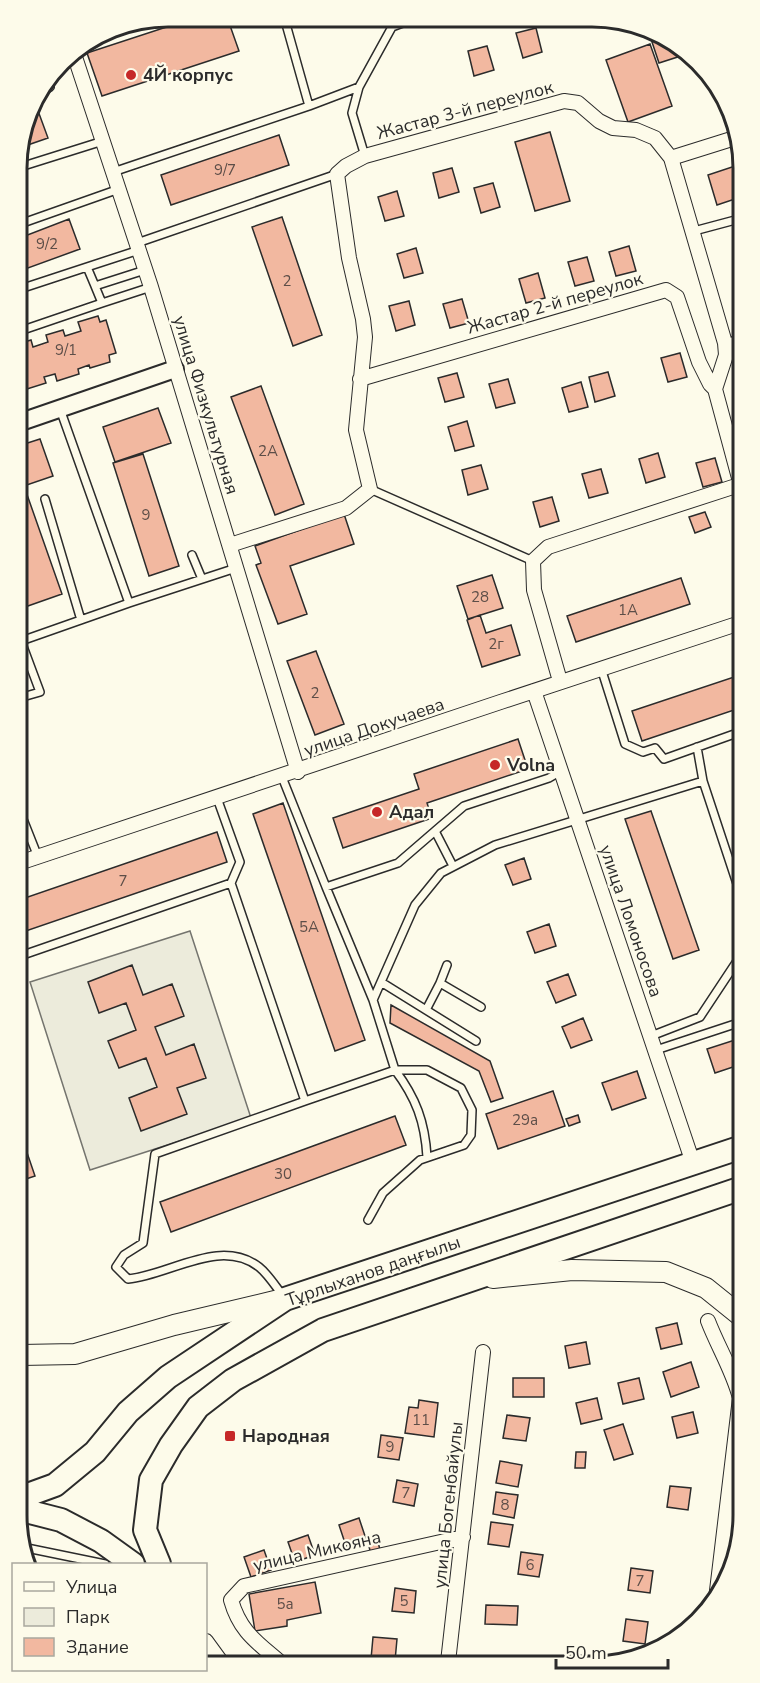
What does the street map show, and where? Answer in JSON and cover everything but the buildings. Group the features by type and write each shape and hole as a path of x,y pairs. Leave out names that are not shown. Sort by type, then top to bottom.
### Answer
{"highway":[{"name":"Тұрлыханов даңғылы","path":"27,1495 55,1485 95,1452 128,1412 168,1377 285,1299 733,1150"},
{"path":"159,1563 145,1530 152,1480 171,1444 198,1407 233,1380 323,1330 733,1191"},
{"path":"27,1511 61,1520 101,1540 132,1563"}],"main road":[{"path":"466,1281 572,1270 666,1272 706,1288 733,1310"},
{"path":"27,1355 75,1354 174,1325 285,1299"}],"street":[{"name":"улица Физкультурная","path":"76,61 151,287 298,772"},
{"name":"Жастар 3-й переулок","path":"337,174 346,166 365,156 564,101 578,103 598,121 613,128 636,130 655,138 671,158 725,343 726,355 715,389"},
{"path":"671,158 730,140"},
{"path":"230,545 346,508 370,489 356,430 365,337 349,258 337,174"},
{"name":"Жастар 2-й переулок","path":"360,379 666,290 677,297 699,362 715,389 733,453"},
{"path":"27,420 175,369"},
{"path":"560,681 534,590 533,561 548,547 733,487"},
{"name":"улица Докучаева","path":"27,860 298,772 560,681 733,625"},
{"name":"улица Ломоносова","path":"534,691 693,1163"},
{"path":"708,1321 722,1356 733,1374"},
{"name":"улица Богенбайулы","path":"449,1656 483,1352"},
{"path":"719,1575 733,1462"},
{"name":"улица Микояна","path":"272,1656 250,1636 236,1618 231,1600 243,1586 463,1537"},
{"path":"207,1642 217,1656"}],"lane":[{"path":"287,27 309,106"},
{"path":"365,156 352,113 359,87 392,27"},
{"path":"113,172 359,87"},
{"path":"27,165 103,141"},
{"path":"27,287 87,267 138,246 337,174"},
{"path":"27,221 119,189"},
{"path":"694,231 733,221"},
{"path":"87,267 102,303"},
{"path":"95,286 145,270"},
{"path":"27,329 151,287"},
{"path":"725,343 733,341"},
{"path":"60,409 129,603"},
{"path":"370,489 533,561"},
{"path":"45,499 81,620"},
{"path":"192,555 202,579"},
{"path":"27,638 237,568"},
{"path":"27,656 40,692 27,696"},
{"path":"601,668 625,744 643,752 655,748 664,759 733,734"},
{"path":"697,747 703,782 733,872"},
{"path":"326,887 398,863 464,806 549,778 561,771"},
{"path":"282,777 373,1000 395,1070 409,1089 419,1112 426,1136 427,1157"},
{"path":"373,1000 415,905 441,873 495,845 703,782"},
{"path":"217,798 240,862 231,883 305,1101"},
{"path":"27,829 38,857"},
{"path":"435,831 453,867"},
{"path":"27,954 231,883"},
{"path":"426,1010 447,966"},
{"path":"651,1036 700,1017 733,967"},
{"path":"381,982 476,1041"},
{"path":"440,983 481,1007"},
{"path":"656,1050 733,1025"},
{"path":"285,1299 260,1267 235,1255 200,1258 145,1277 128,1279 116,1267 124,1255 143,1244 155,1154 395,1070 427,1070 460,1088 472,1110 471,1135 464,1144 427,1157 383,1193 368,1220"},
{"path":"32,1549 99,1563"},
{"path":"65,1557 72,1563"}],"green space":[{"path":"190,931 251,1118 90,1170 30,982"}],"place":[{"name":"4Й корпус","path":"131,75"},
{"name":"Volna","path":"495,765"},
{"name":"Адал","path":"377,812"},
{"name":"Народная","path":"230,1436"}]}
